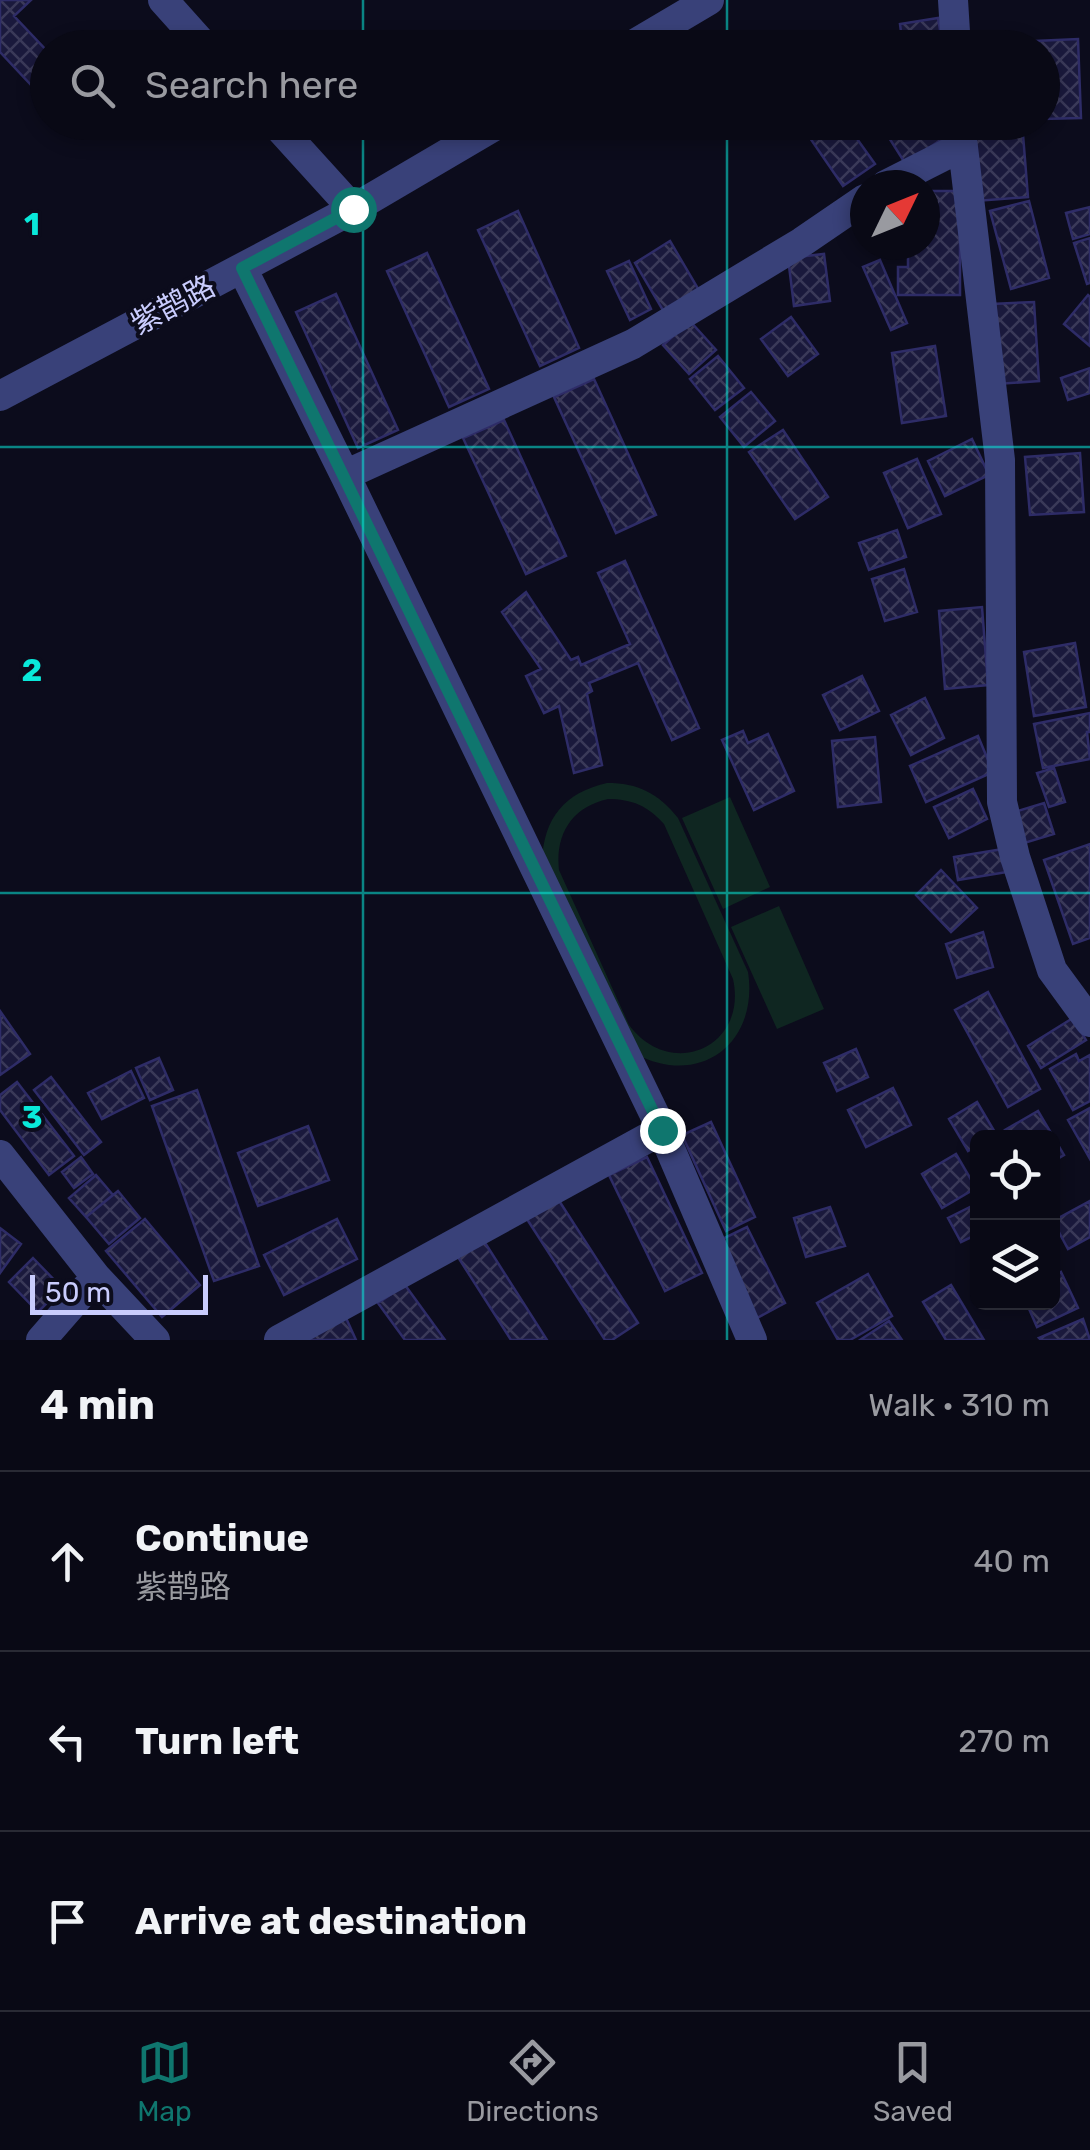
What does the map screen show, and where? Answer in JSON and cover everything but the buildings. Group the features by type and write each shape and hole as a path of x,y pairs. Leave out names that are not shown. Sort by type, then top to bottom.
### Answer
{"street":[{"path":"162,0 190,30"},
{"path":"658,30 709,0"},
{"path":"954,0 955,30"},
{"path":"290,140 353,209"},
{"name":"紫鹊路","path":"0,396 353,209 470,140"},
{"path":"908,170 953,140"},
{"path":"961,140 1000,460 1002,802 1015,857 1052,970 1090,1022"},
{"path":"344,475 633,344 850,209"},
{"path":"242,268 662,1130 752,1340"},
{"path":"279,1340 662,1130"},
{"path":"0,1155 96,1278 154,1340"},
{"path":"41,1340 96,1278"}],"green space":[{"path":"607,783 638,787 663,802 678,818 748,972 749,997 744,1020 720,1052 702,1062 682,1066 636,1054 542,861 552,820 568,801","holes":["617,799 639,805 664,824 733,979 735,1003 729,1023 718,1038 702,1048 684,1053 665,1051 646,1042 629,1025 559,870 560,845 568,824 585,808"]},
{"path":"730,797 770,887 723,909 682,818"},
{"path":"779,906 824,1009 777,1029 731,927"}],"route":[{"path":"353,209 242,268 662,1130"}]}
